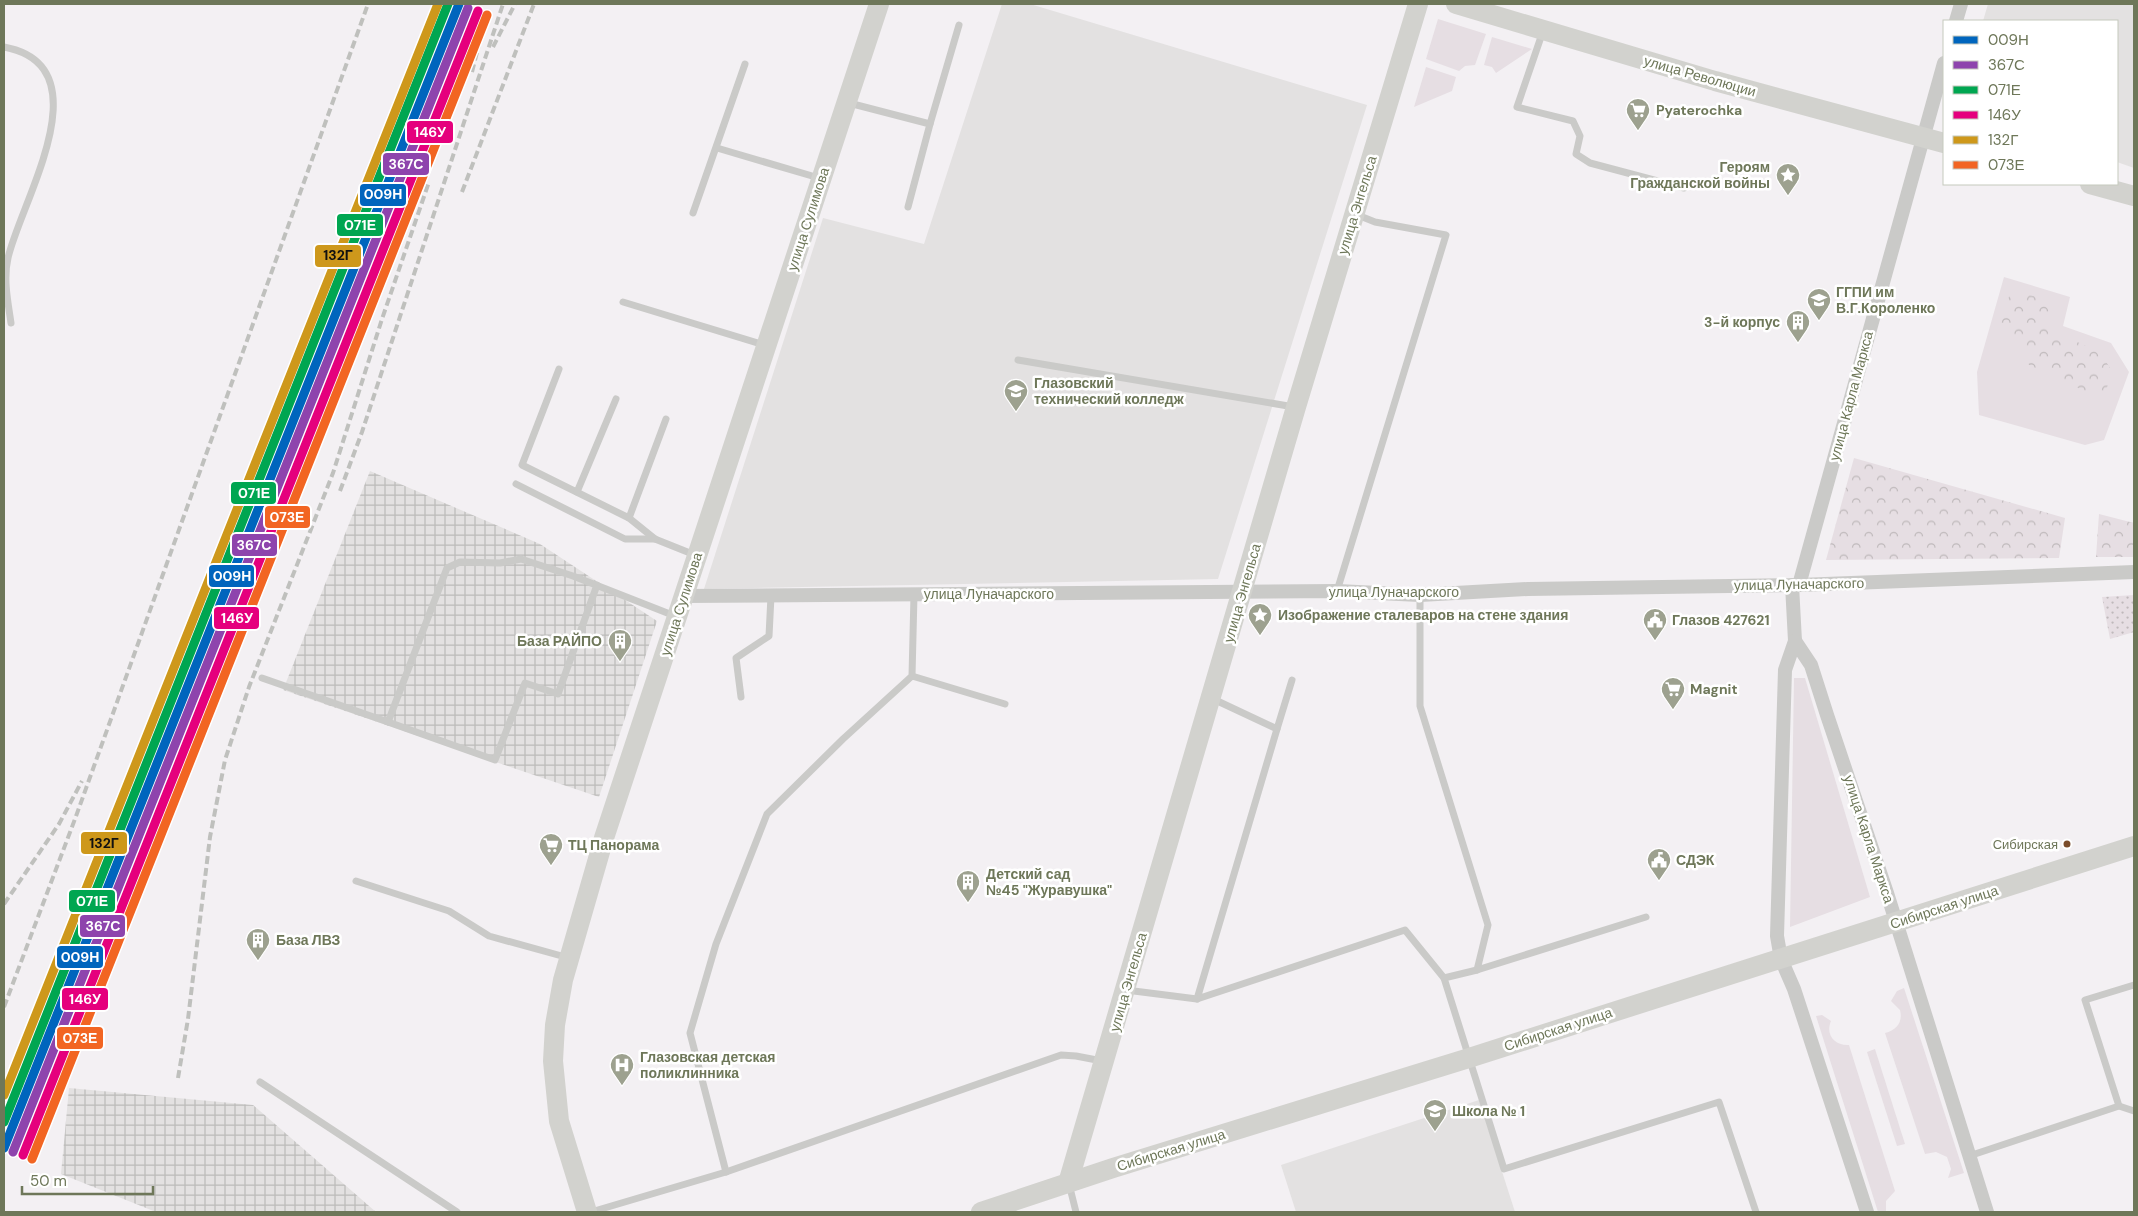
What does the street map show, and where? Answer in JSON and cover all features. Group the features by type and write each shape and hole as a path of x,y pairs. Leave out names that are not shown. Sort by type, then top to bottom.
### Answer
{"main road":[{"name":"улица Сулимова","path":"587,1212 559,1121 553,1061 563,980 604,838 879,4"},
{"name":"улица Энгельса","path":"1068,1183 1241,592 1418,4"},
{"name":"улица Революции","path":"1456,4 1715,81 1943,144"},
{"path":"2094,185 2134,196"},
{"name":"Сибирская улица","path":"981,1212 2134,846"}],"street":[{"path":"1956,20 1961,4"},
{"name":"улица Карла Маркса","path":"1867,1212 1794,989 1781,959 1777,936 1785,670 1795,641 1795,585 1943,67"},
{"name":"улица Луначарского","path":"684,596 1337,591 1420,595 1528,589 1795,585 2134,572"},
{"name":"улица Карла Маркса","path":"1795,641 1810,665 1896,922 1987,1212"}],"lane":[{"path":"908,207 958,24"},
{"path":"1543,30 1517,107 1573,121 1580,136 1576,154 1590,162 1684,188"},
{"path":"4,47 23,52 38,62 49,80 53,102 52,128 45,156 7,260 6,287 11,323"},
{"path":"693,213 745,64"},
{"path":"846,103 930,124"},
{"path":"717,148 821,179"},
{"path":"1337,591 1446,235 1375,222 1355,214"},
{"path":"623,302 766,346"},
{"path":"1018,360 1296,407"},
{"path":"559,369 522,465 629,518 655,539 697,556"},
{"path":"577,492 616,399"},
{"path":"629,518 666,419"},
{"path":"516,484 625,539 655,539"},
{"path":"388,722 447,568 460,562 500,563 521,559 597,585 677,617"},
{"path":"262,678 494,760 525,683 558,694 597,585"},
{"path":"726,1172 690,1033 716,944 767,814 843,739 912,676 914,595"},
{"path":"1420,595 1420,706 1488,925 1477,970"},
{"path":"740,697 736,658 769,636 771,596"},
{"path":"912,676 1005,704"},
{"path":"1197,999 1292,680"},
{"path":"1211,698 1277,729"},
{"path":"356,881 449,911 488,936 569,958"},
{"path":"1444,978 1477,970 1646,918"},
{"path":"1126,990 1197,999 1405,930 1444,978 1504,1169 1719,1102 1756,1212"},
{"path":"2119,1106 2085,1000 2134,985"},
{"path":"591,1212 726,1172 1060,1056 1076,1056 1104,1062"},
{"path":"260,1082 457,1212"},
{"path":"1969,1156 2119,1106 2134,1111"},
{"path":"1068,1183 1076,1212"}],"shaded area":[{"name":"Глазовский технический колледж","path":"1002,4 1030,4 1367,105 1218,579 704,589 823,218 924,244"},
{"path":"1988,4 2134,4 2134,168 2118,162 2118,20 1983,20"},
{"path":"370,471 540,544 657,621 599,797 283,690"},
{"path":"69,1088 253,1105 376,1212 156,1212 61,1174"},
{"name":"Школа № 1","path":"1479,1100 1515,1212 1296,1212 1281,1165"}],"green space":[{"path":"1438,19 1486,34 1475,65 1465,66 1459,71 1426,59"},
{"path":"1492,37 1532,49 1496,73 1492,67 1484,65"},
{"path":"1426,67 1456,77 1452,91 1414,107"},
{"path":"2004,277 2070,297 2063,326 2111,343 2129,372 2104,440 2085,445 1979,415 1977,372"},
{"path":"2011,290 2056,302 2048,329 2100,352 2113,373 2102,399 2029,365 2020,338 1998,332"},
{"path":"1854,458 2065,518 2059,558 1826,560"},
{"path":"2099,514 2134,523 2134,557 2096,557"},
{"path":"2134,595 2134,632 2110,639 2102,597"},
{"path":"1794,678 1805,678 1870,897 1790,927"},
{"path":"1904,988 1964,1173 1948,1178 1951,1169 1947,1157 1936,1152 1925,1154 1885,1033 1896,1028 1900,1022 1900,1010 1891,1001 1897,991"},
{"path":"1822,1015 1831,1021 1829,1031 1832,1039 1839,1044 1849,1045 1895,1191 1886,1201 1886,1212 1878,1212 1816,1016"},
{"path":"1875,1049 1905,1144 1897,1146 1867,1052"}],"railway":[{"path":"4,1007 75,819 368,4"},
{"path":"340,491 362,432 503,4"},
{"path":"493,47 515,4"},
{"path":"462,192 534,4"},
{"path":"472,72 483,29"},
{"path":"178,1078 188,1019 210,837 225,760 249,687 333,473 382,319 429,182"},
{"path":"4,904 59,824 82,781"}],"transit line":[{"name":"132Г","path":"4,1095 438,4"},
{"name":"071Е","path":"4,1122 448,4"},
{"name":"009Н","path":"4,1148 459,4"},
{"name":"367С","path":"13,1152 468,8"},
{"name":"146У","path":"23,1155 478,11"},
{"name":"073Е","path":"32,1159 487,15"}],"place":[{"name":"Pyaterochka","path":"1638,131"},
{"name":"Героям Гражданской войны","path":"1788,196"},
{"name":"ГГПИ им В.Г.Короленко","path":"1819,321"},
{"name":"3-й корпус","path":"1798,343"},
{"name":"Глазовский технический колледж","path":"1016,412"},
{"name":"Изображение сталеваров на стене здания","path":"1260,636"},
{"name":"Глазов 427621","path":"1655,641"},
{"name":"База РАЙПО","path":"620,662"},
{"name":"Magnit","path":"1673,710"},
{"name":"Сибирская","path":"2067,844"},
{"name":"ТЦ Панорама","path":"551,866"},
{"name":"СДЭК","path":"1659,881"},
{"name":"Детский сад №45 \"Журавушка\"","path":"968,903"},
{"name":"База ЛВЗ","path":"258,961"},
{"name":"Глазовская детская поликлинника","path":"622,1086"},
{"name":"Школа № 1","path":"1435,1132"}]}
